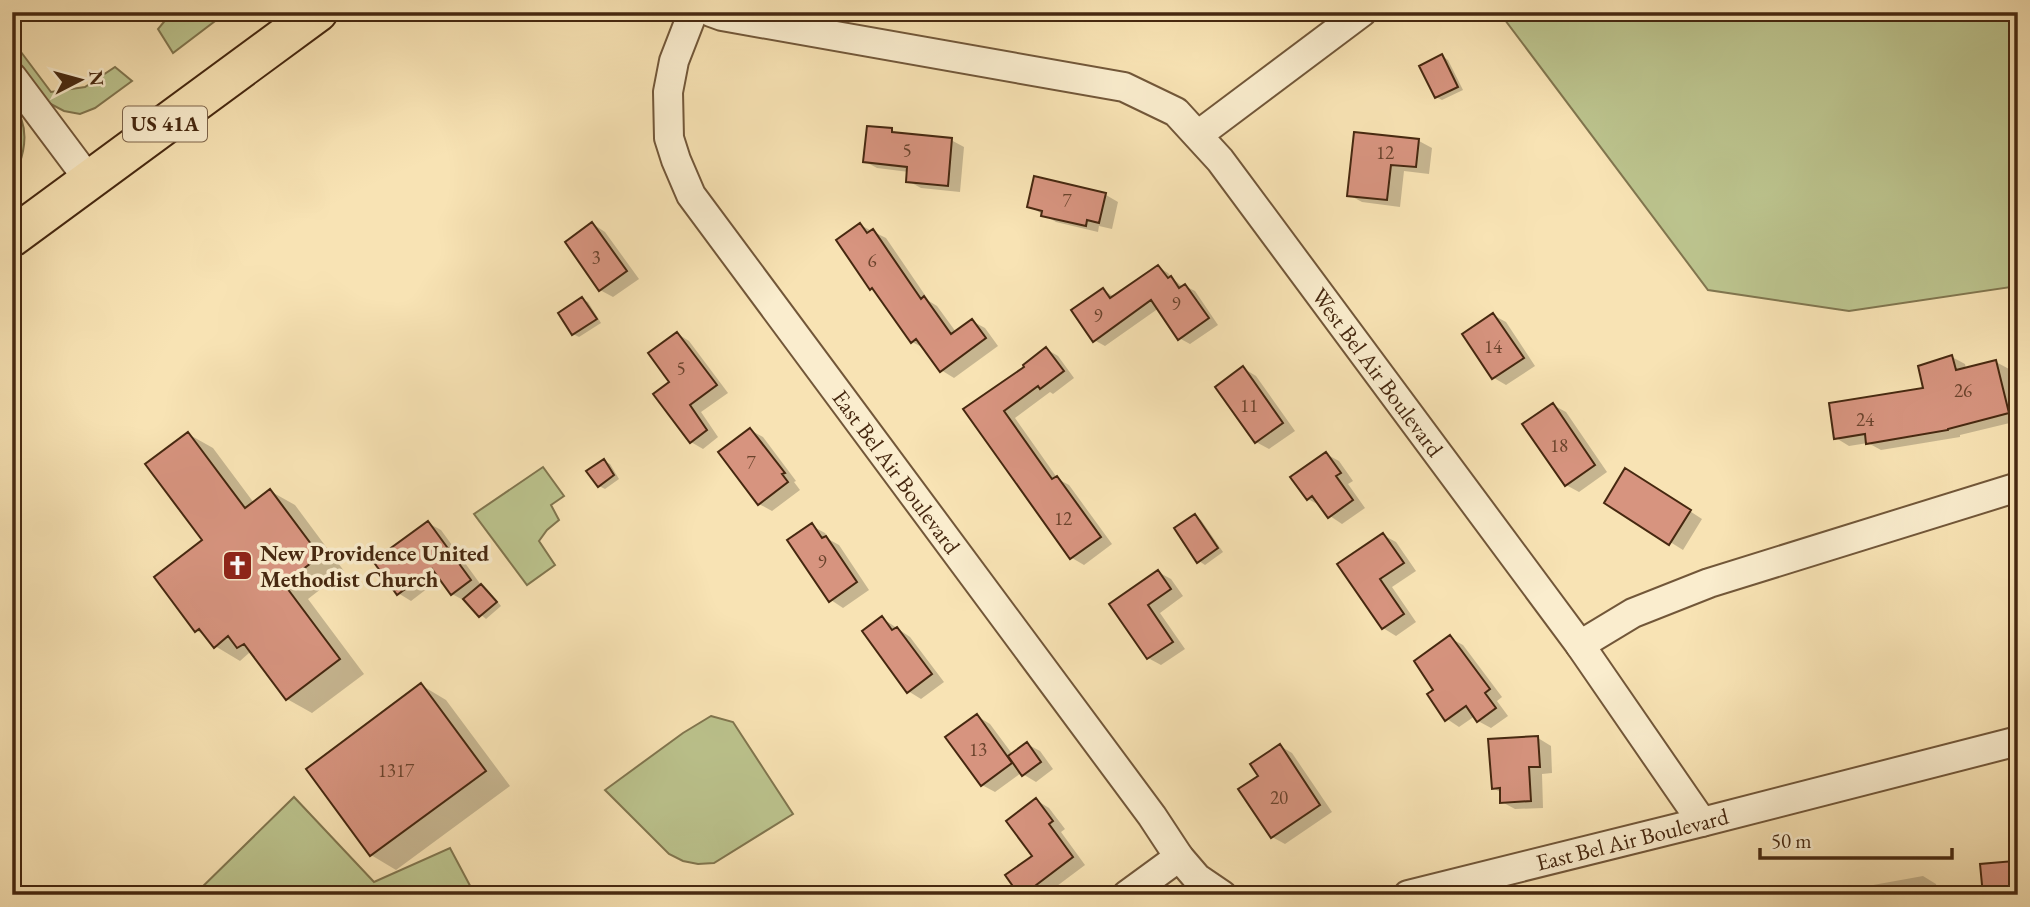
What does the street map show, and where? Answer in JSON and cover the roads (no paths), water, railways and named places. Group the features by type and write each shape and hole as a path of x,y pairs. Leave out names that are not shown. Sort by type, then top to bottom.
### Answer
{"highway":[{"name":"US 41A","path":"12,237 318,12"}],"street":[{"name":"East Bel Air Boulevard","path":"694,12 674,61 668,92 670,138 691,195 1152,816 1178,856 1198,878 1222,895"},
{"name":"West Bel Air Boulevard","path":"711,12 1124,87 1176,112 1228,171 1580,645 1702,822"},
{"path":"1198,135 1362,12"},
{"path":"12,77 89,180"},
{"path":"1580,645 1633,613 1709,583 2018,487"},
{"name":"East Bel Air Boulevard","path":"1408,895 2018,741"},
{"path":"1126,895 1178,856"}],"place":[{"name":"New Providence United Methodist Church","path":"237,566"}]}
